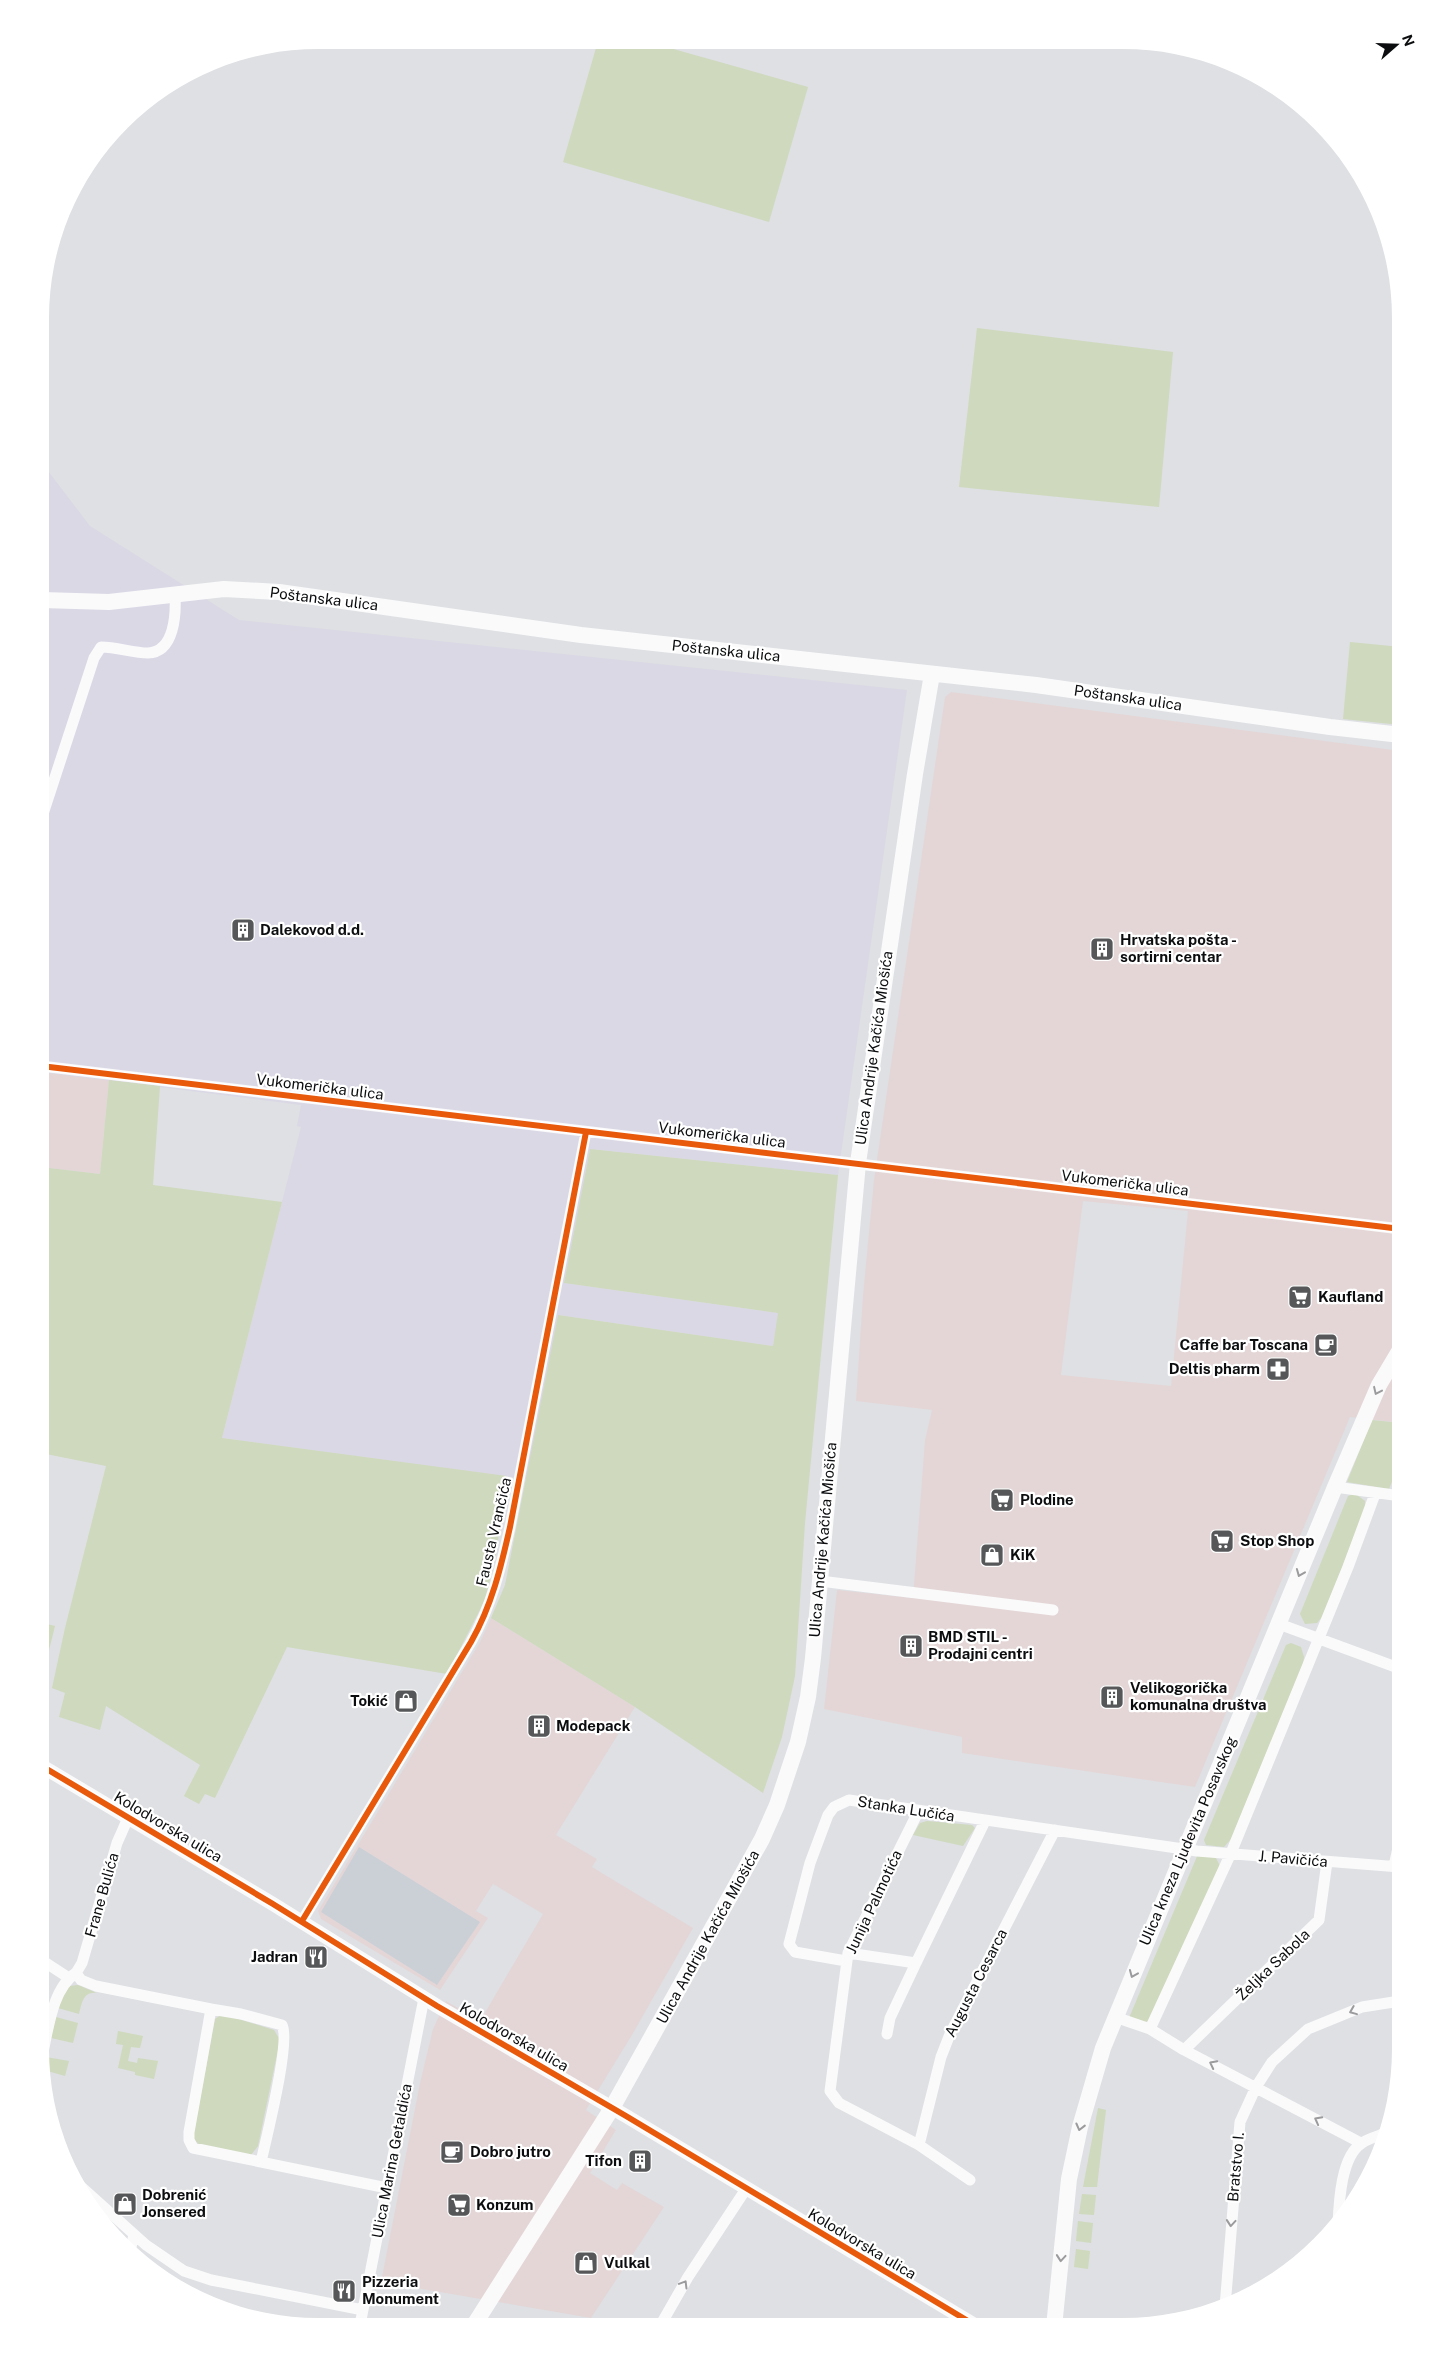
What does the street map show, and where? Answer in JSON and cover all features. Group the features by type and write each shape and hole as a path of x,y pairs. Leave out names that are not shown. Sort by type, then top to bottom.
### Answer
{"main road":[{"name":"Poštanska ulica","path":"49,600 109,602 224,589 279,592 581,635 1046,686 1330,727 1392,734"},
{"name":"Ulica Andrije Kačića Miošića","path":"478,2318 612,2108 762,1839 777,1805 798,1742 808,1697 858,1163 913,784 932,674"},
{"name":"Ulica kneza Ljudevita Posavskog","path":"1055,2318 1066,2209 1074,2153 1090,2090 1115,2017 1335,1487 1379,1385 1392,1363"}],"street":[{"path":"49,796 94,658 101,647 149,653 160,649 168,640 172,626 176,611 175,594"},
{"name":"Vukomerička ulica","path":"49,1067 1334,1219 1392,1228"},
{"name":"Fausta Vrančića","path":"302,1921 475,1635 495,1590 510,1527 586,1132"},
{"path":"1335,1487 1392,1495"},
{"path":"1150,2029 1231,1853 1348,1567 1375,1494"},
{"path":"820,1581 1053,1610"},
{"path":"1279,1624 1317,1640 1392,1666"},
{"name":"Kolodvorska ulica","path":"49,1770 302,1921 424,1998 963,2318"},
{"name":"Stanka Lučića","path":"847,1957 794,1952 790,1948 810,1864 828,1815 834,1807 849,1800 918,1812 1185,1848"},
{"name":"Junija Palmotića","path":"918,1812 847,1957 830,2091 834,2100 919,2145"},
{"name":"Frane Bulića","path":"49,2031 60,1990 72,1975 87,1948 117,1843 128,1818"},
{"path":"887,2034 890,2018 985,1821"},
{"name":"Augusta Cesarca","path":"919,2145 941,2057 950,2034 1055,1830"},
{"name":"J. Pavičića","path":"1185,1848 1392,1867"},
{"name":"Željka Sabola","path":"1184,2050 1319,1920 1327,1862"},
{"path":"847,1957 916,1963"},
{"path":"49,1963 96,1986 240,2014 282,2025 284,2040 261,2162"},
{"name":"Ulica Marina Getaldića","path":"361,2318 424,1998"},
{"name":"Bratstvo I.","path":"1227,2298 1240,2122 1256,2087 1272,2062 1308,2029 1362,2007 1392,2001"},
{"path":"211,2009 189,2140 193,2148 387,2188"},
{"path":"1115,2017 1150,2029 1184,2050 1361,2143"},
{"path":"1340,2209 1345,2170 1361,2143 1378,2136"},
{"path":"919,2145 970,2180"},
{"path":"665,2318 688,2277 746,2189"},
{"path":"93,2198 146,2246 184,2271 211,2280 363,2310"},
{"path":"132,2244 134,2235"}],"shaded area":[{"path":"49,472 90,526 239,620 907,690 838,1175 590,1149 564,1283 779,1313 773,1346 558,1315 527,1479 222,1438 301,1127 297,1126 301,1105 49,1073"},
{"path":"951,692 1392,750 1392,1422 1350,1417 1195,1787 962,1753 962,1737 824,1709 837,1590 913,1598 925,1440 932,1410 856,1401 863,1295 874,1180 945,697","holes":["1083,1201 1188,1211 1171,1386 1061,1375"]},
{"path":"49,1073 109,1080 100,1174 49,1168"},
{"path":"491,1618 635,1707 556,1835 597,1859 592,1867 693,1928 632,2035 586,2110 616,2130 590,2173 617,2190 622,2183 664,2207 591,2318 381,2282 420,2083 433,2029 446,2001 475,2018 483,2016 543,1914 493,1884 476,1911 488,1918 440,1990 321,1919 318,1911 480,1642"},
{"path":"359,1847 480,1922 437,1985 321,1912"}],"green space":[{"path":"596,49 673,49 808,87 769,222 563,162"},
{"path":"977,328 1173,352 1159,507 959,487"},
{"path":"1350,642 1392,646 1392,724 1343,719"},
{"path":"109,1080 160,1086 153,1185 282,1202 222,1438 507,1476 496,1555 485,1600 447,1674 287,1647 215,1798 205,1794 199,1804 184,1796 200,1765 106,1706 100,1730 59,1717 65,1693 52,1688 65,1628 106,1466 49,1455 49,1168 100,1174"},
{"path":"590,1149 838,1175 805,1523 795,1676 782,1737 763,1793 635,1707 491,1618 505,1585 558,1315 773,1346 778,1313 564,1283"},
{"path":"1372,1420 1392,1422 1392,1482 1389,1489 1347,1482"},
{"path":"1357,1495 1365,1501 1365,1510 1322,1617 1317,1623 1305,1624 1300,1614 1348,1496"},
{"path":"49,1624 55,1626 49,1650"},
{"path":"1291,1643 1301,1647 1304,1657 1303,1664 1231,1839 1224,1847 1206,1845 1204,1840 1286,1645"},
{"path":"927,1821 972,1825 975,1828 963,1846 913,1835 920,1823"},
{"path":"1198,1854 1216,1858 1220,1866 1150,2020 1144,2023 1129,2018"},
{"path":"78,1985 97,1993 86,1996 82,2002 79,2014 58,2008 61,1999 70,1986"},
{"path":"221,2015 274,2030 280,2040 258,2146 251,2155 199,2144 193,2139 215,2019"},
{"path":"56,2017 78,2023 73,2043 51,2038"},
{"path":"118,2031 143,2036 140,2048 131,2047 128,2061 137,2063 138,2058 158,2061 154,2079 135,2075 135,2072 118,2068 123,2045 116,2044"},
{"path":"49,2058 69,2061 65,2076 50,2072"},
{"path":"1098,2108 1106,2110 1097,2187 1083,2187"},
{"path":"1082,2194 1096,2195 1094,2215 1079,2214"},
{"path":"1078,2221 1093,2223 1091,2243 1076,2241"},
{"path":"1076,2249 1090,2251 1088,2269 1074,2267"}],"cycle path":[{"path":"49,1067 1392,1228"},
{"path":"302,1921 471,1642 485,1614 499,1571 510,1527 586,1132"},
{"path":"49,1770 273,1904 437,2006 626,2116 963,2318"}],"place":[{"name":"Dalekovod d.d.","path":"243,930"},
{"name":"Hrvatska pošta - sortirni centar","path":"1102,949"},
{"name":"Kaufland","path":"1300,1297"},
{"name":"Caffe bar Toscana","path":"1326,1345"},
{"name":"Deltis pharm","path":"1278,1369"},
{"name":"Plodine","path":"1002,1500"},
{"name":"Stop Shop","path":"1222,1541"},
{"name":"KiK","path":"992,1555"},
{"name":"BMD STIL - Prodajni centri","path":"911,1646"},
{"name":"Velikogorička komunalna društva","path":"1112,1697"},
{"name":"Tokić","path":"406,1701"},
{"name":"Modepack","path":"539,1726"},
{"name":"Jadran","path":"316,1957"},
{"name":"Dobro jutro","path":"452,2152"},
{"name":"Tifon","path":"640,2161"},
{"name":"Dobrenić Jonsered","path":"125,2204"},
{"name":"Konzum","path":"459,2205"},
{"name":"Vulkal","path":"586,2263"},
{"name":"Pizzeria Monument","path":"344,2291"}]}
